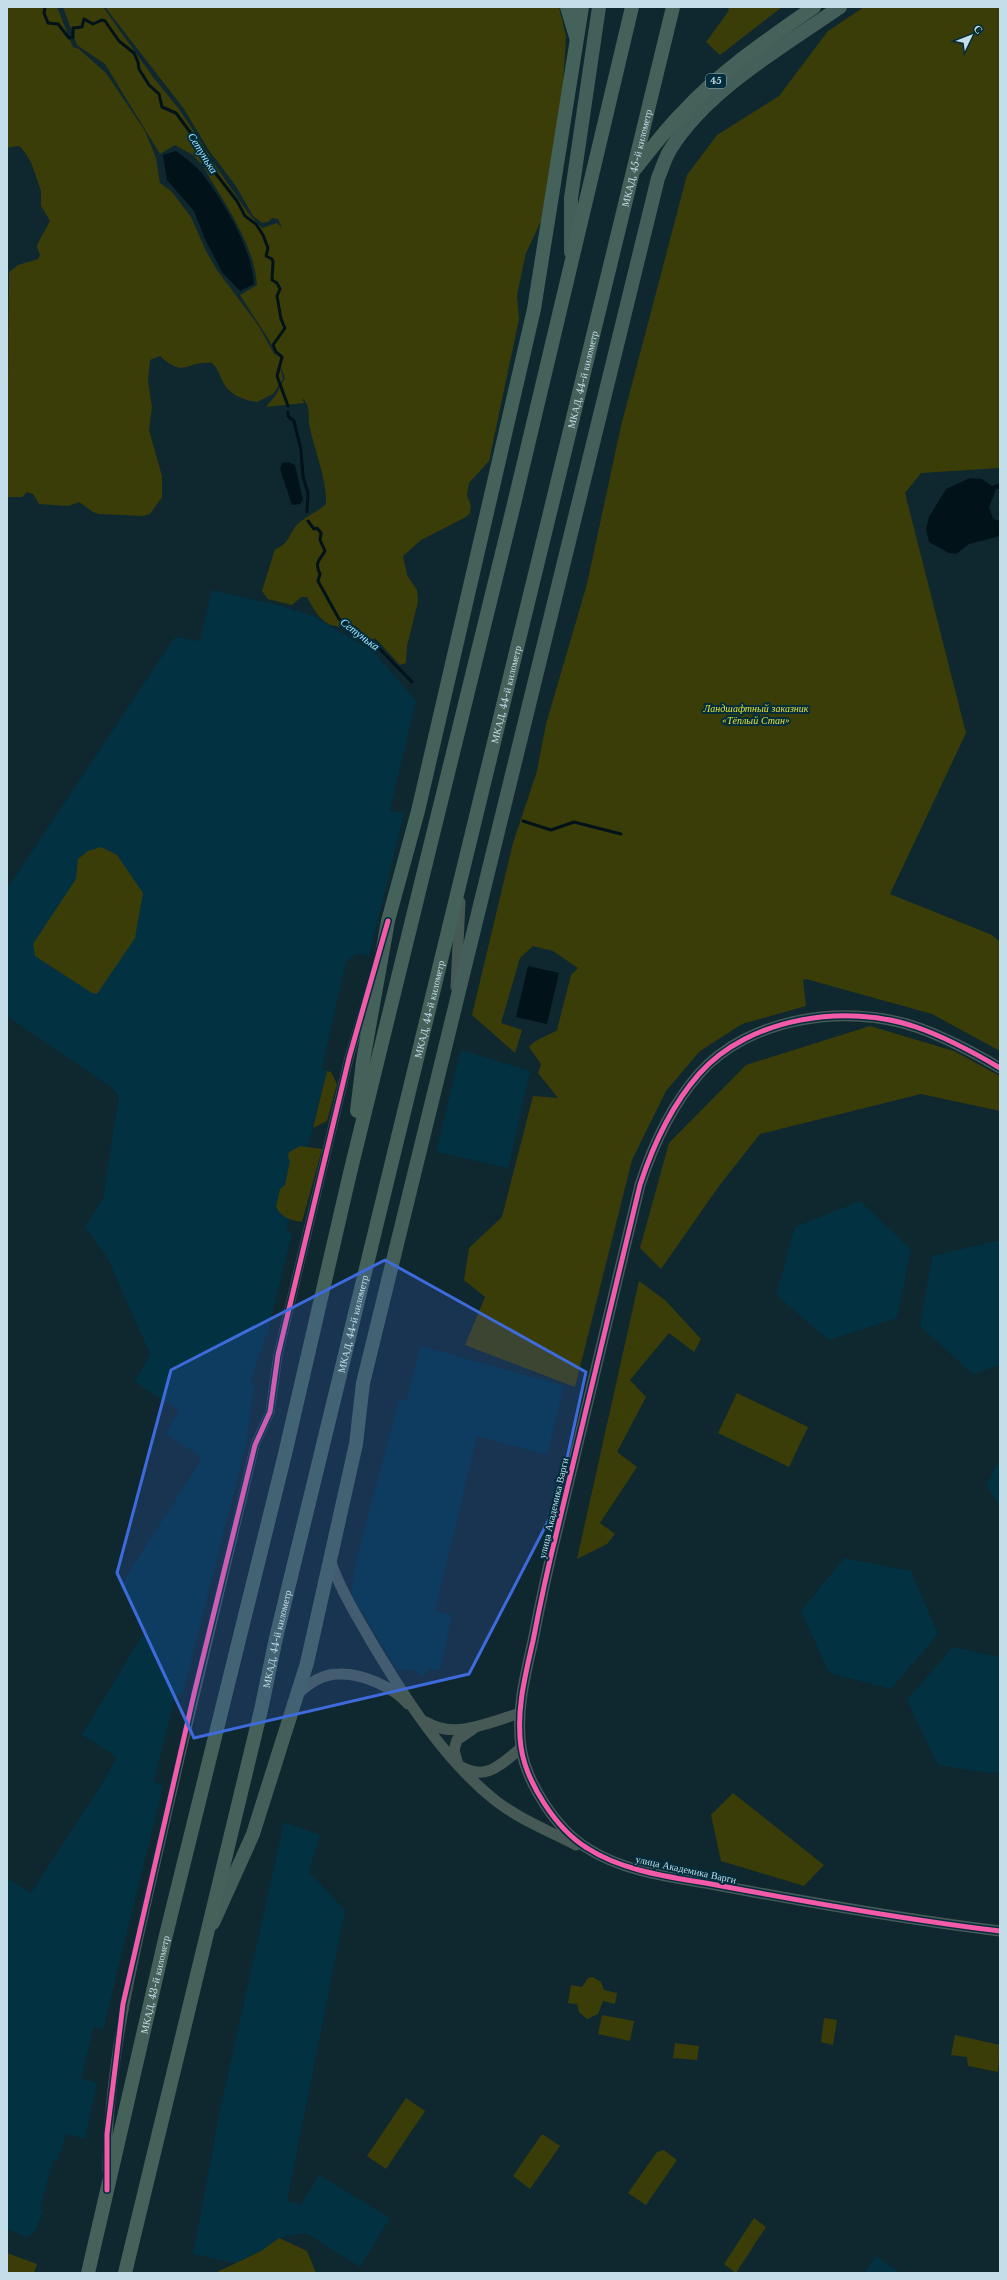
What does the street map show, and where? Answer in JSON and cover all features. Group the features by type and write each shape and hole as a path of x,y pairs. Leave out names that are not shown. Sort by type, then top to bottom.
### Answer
{"highway":[{"path":"567,7 578,44"},
{"path":"350,1173 363,1061 388,921 418,811 534,310 578,44 582,7"},
{"path":"350,1173 564,297 632,7"},
{"name":"МКАД, 45-й километр","path":"600,309 673,7"},
{"name":"45","path":"634,172 683,111 729,69 814,7"},
{"name":"МКАД, 44-й километр","path":"204,1944 276,1638 600,309"},
{"name":"МКАД, 43-й километр","path":"88,2273 224,1698 285,1454 350,1173"},
{"path":"125,2273 204,1944"}],"main road":[{"path":"571,267 571,198 599,7"},
{"path":"204,1944 253,1834 298,1694 356,1444 363,1383 658,178 670,150 713,98 742,75 840,7"}],"street":[{"path":"455,1009 461,876"},
{"path":"107,2190 108,2134 123,2004 194,1694 255,1445 270,1412 278,1355 334,1130 349,1058 388,921"},
{"name":"улица Академика Варги","path":"1000,1068 948,1040 914,1026 865,1016 836,1014 801,1020 745,1038 700,1073 687,1090 660,1132 648,1158 640,1185 545,1582 523,1688 520,1713 521,1748 534,1790 565,1829 580,1843 599,1854 642,1870 686,1879 860,1911 1000,1931"},
{"path":"330,1560 336,1576 360,1623 383,1662 422,1720 434,1727 447,1730 483,1725"},
{"path":"298,1694 308,1684 323,1677 339,1674 354,1676 385,1687 406,1701 458,1765 496,1801 521,1819 599,1854"},
{"path":"520,1713 467,1732 457,1740 454,1750 458,1765 468,1771 479,1774 500,1765 521,1748"}],"highlighted area":[{"path":"385,1260 586,1372 557,1504 469,1674 194,1738 117,1573 171,1370"}],"shaded area":[{"path":"176,151 191,162 201,172 229,213 248,256 254,284 240,291 222,272 205,239 194,211 167,180 163,155"},
{"path":"289,462 295,465 303,500 300,504 292,505 280,469 282,463"},
{"path":"970,478 982,479 992,486 1000,483 1000,489 996,489 989,507 993,519 1000,521 1000,536 969,544 956,554 949,553 929,542 926,530 929,517 946,489"},
{"path":"212,590 281,606 313,616 373,651 416,701 390,810 404,814 369,956 357,954 346,961 322,1068 327,1071 286,1232 292,1233 268,1331 250,1381 254,1384 247,1440 183,1692 175,1696 154,1781 163,1786 103,2030 94,2026 81,2078 97,2083 85,2139 66,2134 58,2160 53,2160 40,2209 43,2210 35,2232 27,2237 7,2229 7,1878 31,1893 102,1784 117,1757 82,1735 143,1634 122,1583 200,1462 200,1456 166,1434 179,1410 135,1382 150,1354 107,1257 85,1227 103,1199 119,1096 112,1088 7,1016 7,889 175,637 200,641"},
{"path":"528,966 559,973 547,1024 516,1017"},
{"path":"461,1050 530,1071 508,1168 436,1152"},
{"path":"860,1201 911,1249 897,1318 829,1340 776,1295 795,1227"},
{"path":"1000,1240 1000,1365 973,1374 920,1326 932,1256"},
{"path":"421,1346 564,1386 547,1455 477,1436 435,1611 452,1615 440,1670 428,1669 423,1676 411,1669 397,1670 351,1594 357,1557 399,1400 406,1401"},
{"path":"1000,1464 1000,1506 987,1486 995,1466"},
{"path":"844,1558 911,1571 938,1634 891,1689 829,1673 801,1611"},
{"path":"953,1647 1000,1657 1000,1772 990,1773 938,1765 907,1700"},
{"path":"284,1822 320,1835 309,1872 345,1910 287,2201 301,2205 319,2175 390,2218 360,2267 306,2233 279,2238 261,2251 234,2263 193,2254 220,2110"},
{"path":"876,2256 885,2262 901,2273 865,2273"}],"green space":[{"path":"7,7 57,7 73,47 79,49 106,73 145,131 156,158 160,183 172,192 191,217 206,251 217,270 258,325 277,359 269,340 240,295 257,285 255,269 250,254 229,209 204,168 213,162 248,213 262,228 277,223 282,228 278,219 272,218 268,222 262,223 253,216 236,186 208,149 184,109 105,7 559,7 566,36 563,86 541,221 526,253 517,295 519,319 489,461 469,483 467,495 471,506 470,513 466,517 421,540 403,556 407,575 417,590 418,602 407,646 406,663 400,665 375,638 364,643 358,637 363,633 355,625 330,625 318,615 307,597 301,597 292,605 268,599 262,591 275,549 287,541 293,530 300,522 326,504 326,494 311,434 307,404 302,398 304,403 266,407 275,396 285,378 280,365 283,379 273,394 257,402 247,400 233,394 226,387 218,370 212,363 196,364 180,368 175,367 160,356 150,360 148,381 152,407 149,430 162,476 162,497 150,514 144,516 99,514 93,512 79,502 68,506 39,504 33,494 27,492 22,497 7,497 9,272 18,265 38,259 40,255 37,247 38,243 50,221 41,206 41,191 31,162 21,147 17,146 7,148"},
{"path":"63,7 103,7 153,77 179,109 210,156 201,164 193,155 175,145 160,154 105,64 77,45"},
{"path":"729,7 782,7 720,55 706,42 728,12"},
{"name":"Ландшафтный заказник «Тёплый Стан»","path":"864,7 1000,7 1000,468 921,473 905,493 966,733 890,894 992,935 1000,942 1000,1051 932,1014 806,979 803,980 806,1006 742,1024 700,1051 666,1091 632,1160 575,1387 465,1345 485,1297 464,1280 469,1248 502,1217 533,1096 558,1098 538,1073 541,1064 529,1047 538,1040 557,1030 571,975 578,968 553,951 533,946 520,958 501,1023 522,1030 515,1053 472,1015 513,843 537,771 546,724 587,584 621,426 687,175 717,135 779,96 828,31"},
{"path":"101,847 117,855 143,893 135,938 97,994 92,993 35,956 33,944 76,879 78,859 88,851"},
{"path":"870,1026 954,1051 1000,1076 1000,1111 921,1094 760,1134 719,1186 661,1269 640,1248 669,1143 746,1065"},
{"path":"327,1071 331,1072 337,1084 327,1121 313,1128"},
{"path":"300,1146 322,1149 302,1222 287,1218 278,1211 276,1207 280,1189 285,1185 290,1161 288,1158 289,1152"},
{"path":"639,1281 665,1300 701,1339 694,1352 669,1333 630,1380 646,1397 617,1452 637,1467 600,1523 615,1534 607,1544 577,1559"},
{"path":"737,1393 808,1427 789,1467 718,1433"},
{"path":"733,1793 824,1865 804,1886 721,1861 711,1815"},
{"path":"593,1977 601,1982 604,1990 617,1993 615,2004 603,2001 598,2014 587,2019 579,2012 577,2004 568,2003 571,1985 582,1987 588,1978"},
{"path":"602,2015 634,2021 630,2041 598,2034"},
{"path":"824,2018 837,2020 833,2045 821,2042"},
{"path":"955,2035 1000,2045 998,2072 968,2066 967,2057 951,2055"},
{"path":"675,2043 699,2046 697,2060 673,2058"},
{"path":"406,2098 425,2111 386,2169 367,2156"},
{"path":"542,2134 560,2146 530,2189 513,2176"},
{"path":"664,2150 677,2160 646,2205 628,2193 657,2152"},
{"path":"754,2218 766,2227 736,2273 724,2264"},
{"path":"279,2238 307,2251 316,2273 215,2273 261,2251"},
{"path":"7,2253 37,2264 34,2273 7,2273"}],"waterway":[{"name":"Сетунька","path":"45,7 44,13 48,23 58,24 69,38 73,37 73,28 82,27 84,19 93,24 102,20 105,21 119,41 134,53 139,69 149,85 159,94 162,107 176,113 204,151 210,166 237,201 245,216 256,224 263,235 268,248 266,256 272,259 273,262 272,280 277,283 280,289 277,296 281,319 285,328 273,345 276,352 282,357 277,376 288,406"},
{"name":"Сетунька","path":"288,412 288,416 294,421 301,450 303,477 308,493 307,512"},
{"name":"Сетунька","path":"308,521 314,529 317,528 321,533 320,540 325,551 318,564 320,574 318,581 339,619 375,644 412,682"},
{"name":"Сетунька","path":"523,821 551,830 574,822 621,834"}],"cycle path":[{"path":"107,2190 107,2134 123,2004 194,1694 255,1445 270,1412 278,1355 349,1058 388,921"},
{"path":"1000,1068 959,1045 916,1027 889,1020 860,1016 830,1016 800,1020 771,1028 744,1039 720,1055 699,1074 689,1086 664,1126 640,1185 547,1572 524,1680 520,1707 520,1734 524,1761 529,1775 544,1804 575,1840 603,1857 619,1864 673,1878 863,1911 1000,1931"}]}
